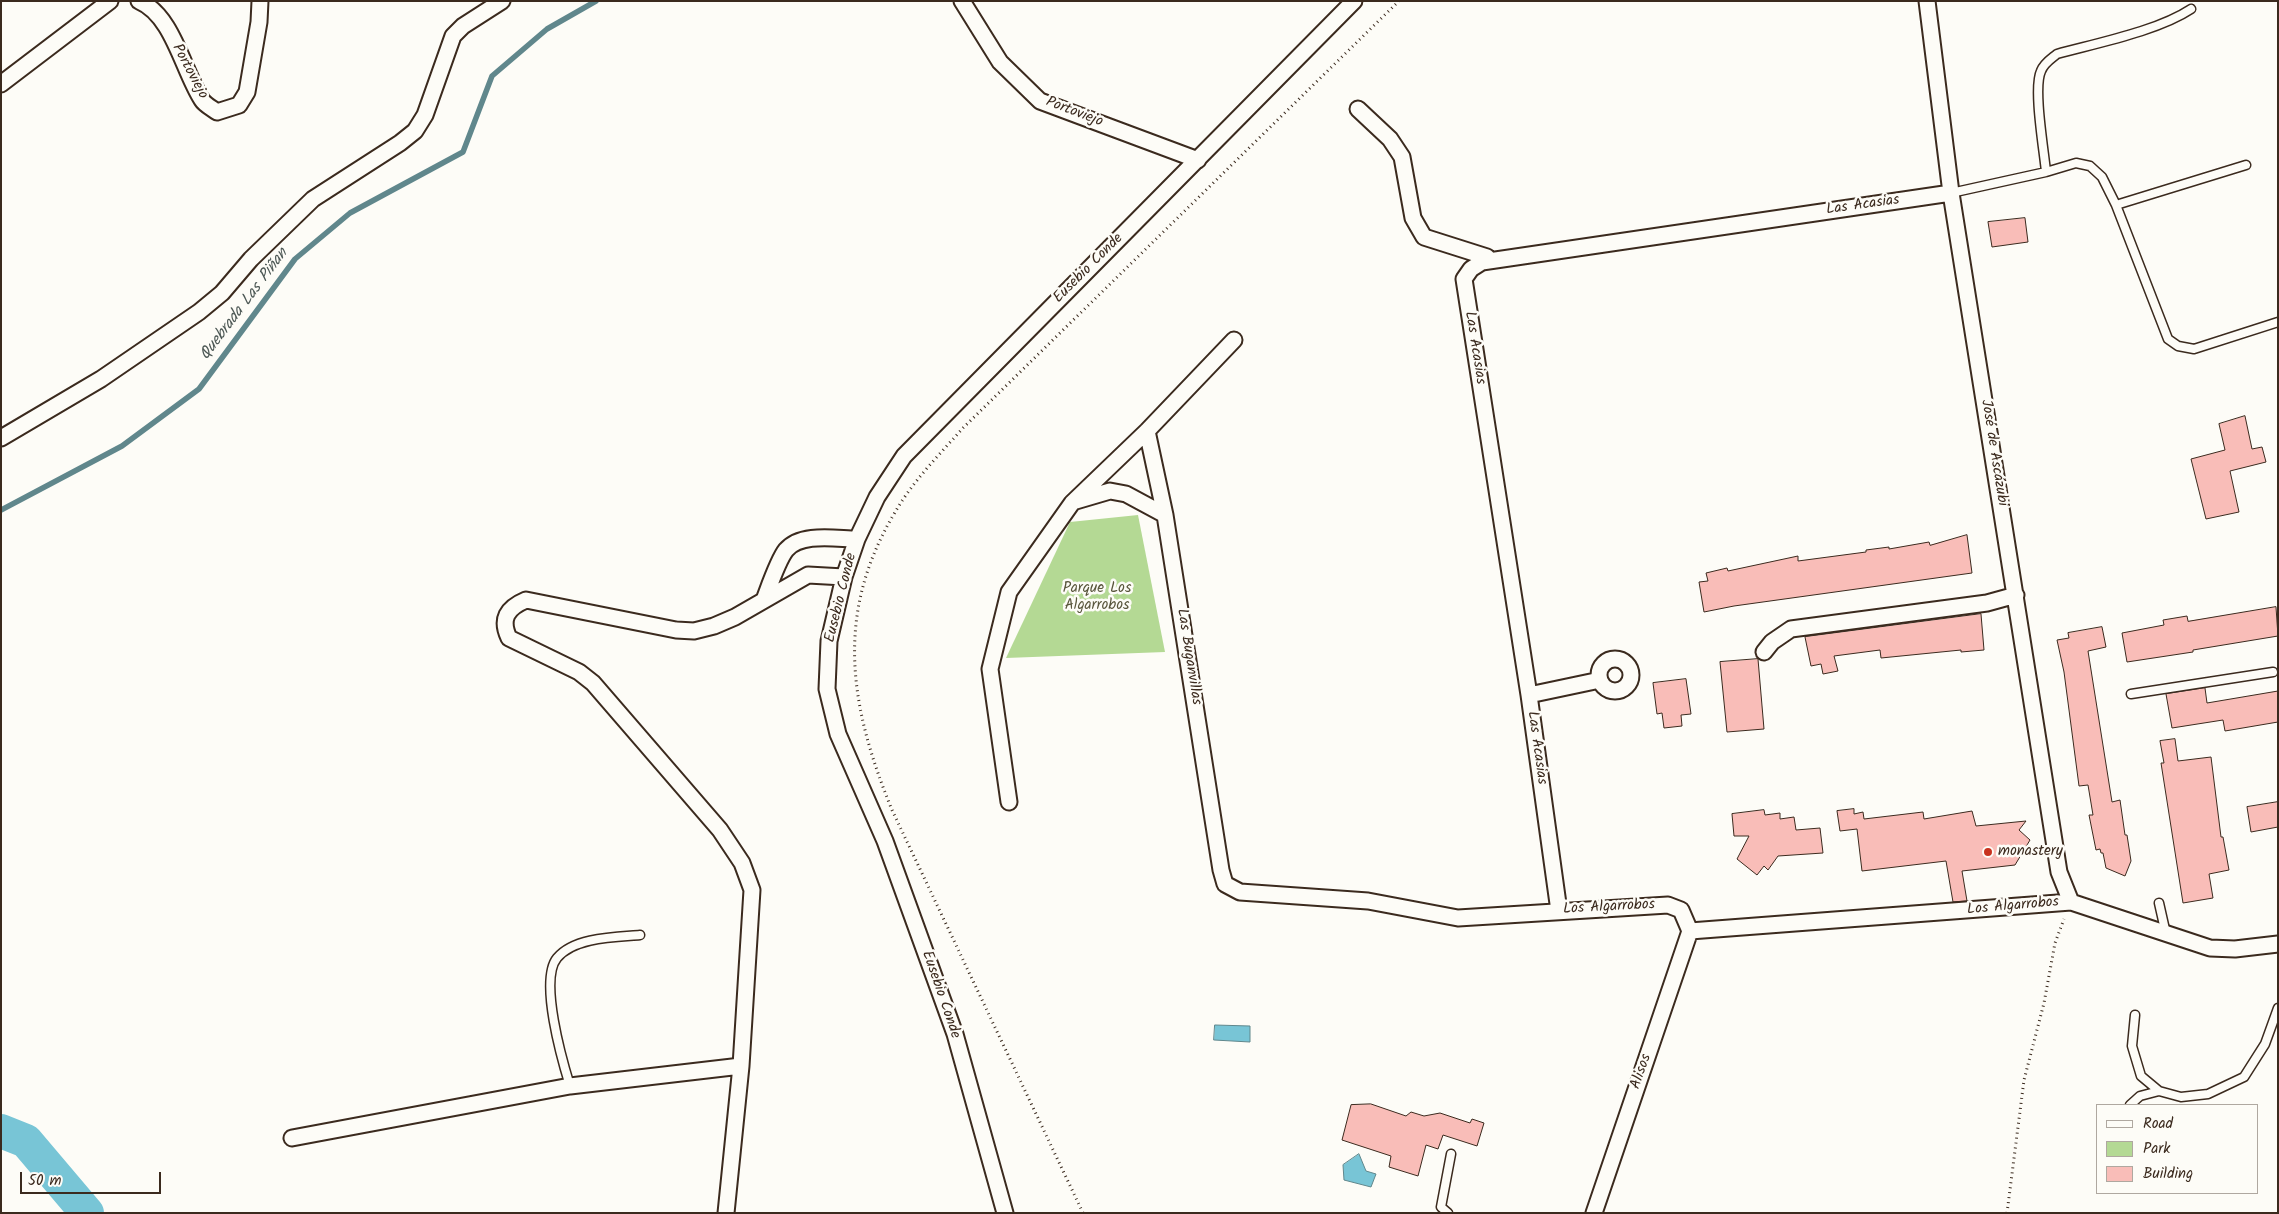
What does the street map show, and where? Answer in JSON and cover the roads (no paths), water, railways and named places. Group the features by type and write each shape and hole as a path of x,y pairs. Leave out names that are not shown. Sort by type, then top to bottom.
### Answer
{"street":[{"path":"1,84 110,1"},
{"name":"Portoviejo","path":"139,1 148,5 162,18 203,102 217,112 239,105 247,92 259,22 260,1"},
{"path":"1,438 101,379 199,312 222,293 251,259 313,199 400,143 415,131 425,115 454,36 463,26 502,1"},
{"name":"Portoviejo","path":"962,1 1000,62 1040,101 1198,160"},
{"name":"Eusebio Conde","path":"1005,1213 955,1034 885,842 838,734 828,689 829,642 844,577 857,539 877,497 904,456 1354,1"},
{"name":"José de Ascázubi","path":"1927,1 1952,193 2059,872 2071,902"},
{"path":"1358,109 1390,139 1402,157 1412,218 1424,237 1487,257 1490,260"},
{"name":"Las Acasias","path":"1559,911 1529,695 1464,279 1471,269 1482,262 1490,260 1952,193"},
{"path":"1009,802 990,669 1009,592 1072,503 1147,431 1234,340"},
{"name":"Las Buganvillas","path":"1147,431 1165,515 1221,870 1225,884"},
{"path":"1072,503 1110,491 1126,494 1165,515"},
{"path":"764,600 786,550 808,539 857,539"},
{"path":"726,1213 741,1066 752,890 742,863 720,830 593,683 579,672 509,638 504,628 507,612 516,604 526,600 676,630 694,631 714,626 735,617 808,575 844,577"},
{"path":"1764,652 1772,642 1791,629 1987,603 2016,595"},
{"path":"1529,695 1600,680"},
{"name":"Los Algarrobos","path":"1225,884 1240,892 1368,901 1458,918 1668,905 1681,910 1690,931 2071,902"},
{"path":"2071,902 2210,948 2235,949 2278,944"},
{"name":"Alisos","path":"1594,1213 1690,931"},
{"path":"292,1138 570,1086 741,1066"}],"lane":[{"path":"2046,172 2038,86 2040,71 2047,61 2057,54 2160,25 2177,18 2191,9"},
{"path":"1952,193 2046,172 2076,163 2090,166 2102,177 2116,205 2168,339 2178,346 2194,349 2278,322"},
{"path":"2116,205 2246,165"},
{"path":"2131,694 2272,672"},
{"path":"2159,903 2166,934"},
{"path":"570,1086 557,1044 551,1005 552,972 556,959 564,952 594,938 640,935"},
{"path":"2135,1015 2132,1046 2141,1076 2159,1091 2181,1097 2208,1094 2244,1077 2265,1044 2278,1008"},
{"path":"2131,1104 2140,1096 2159,1091"},
{"path":"1448,1213 1441,1207 1451,1154"}],"water":[{"path":"1215,1025 1250,1026 1250,1042 1214,1040"},
{"path":"1359,1154 1366,1171 1376,1174 1371,1187 1344,1180 1343,1165"}],"waterway":[{"name":"Quebrada Las Piñan","path":"1,510 122,446 199,389 295,259 350,213 463,152 492,76 547,29 596,1"},
{"path":"1,1131 26,1141 87,1213"}],"place":[{"name":"monastery","path":"1988,852"}],"park label":[{"name":"Parque Los Algarrobos","path":"1097,598"}]}
